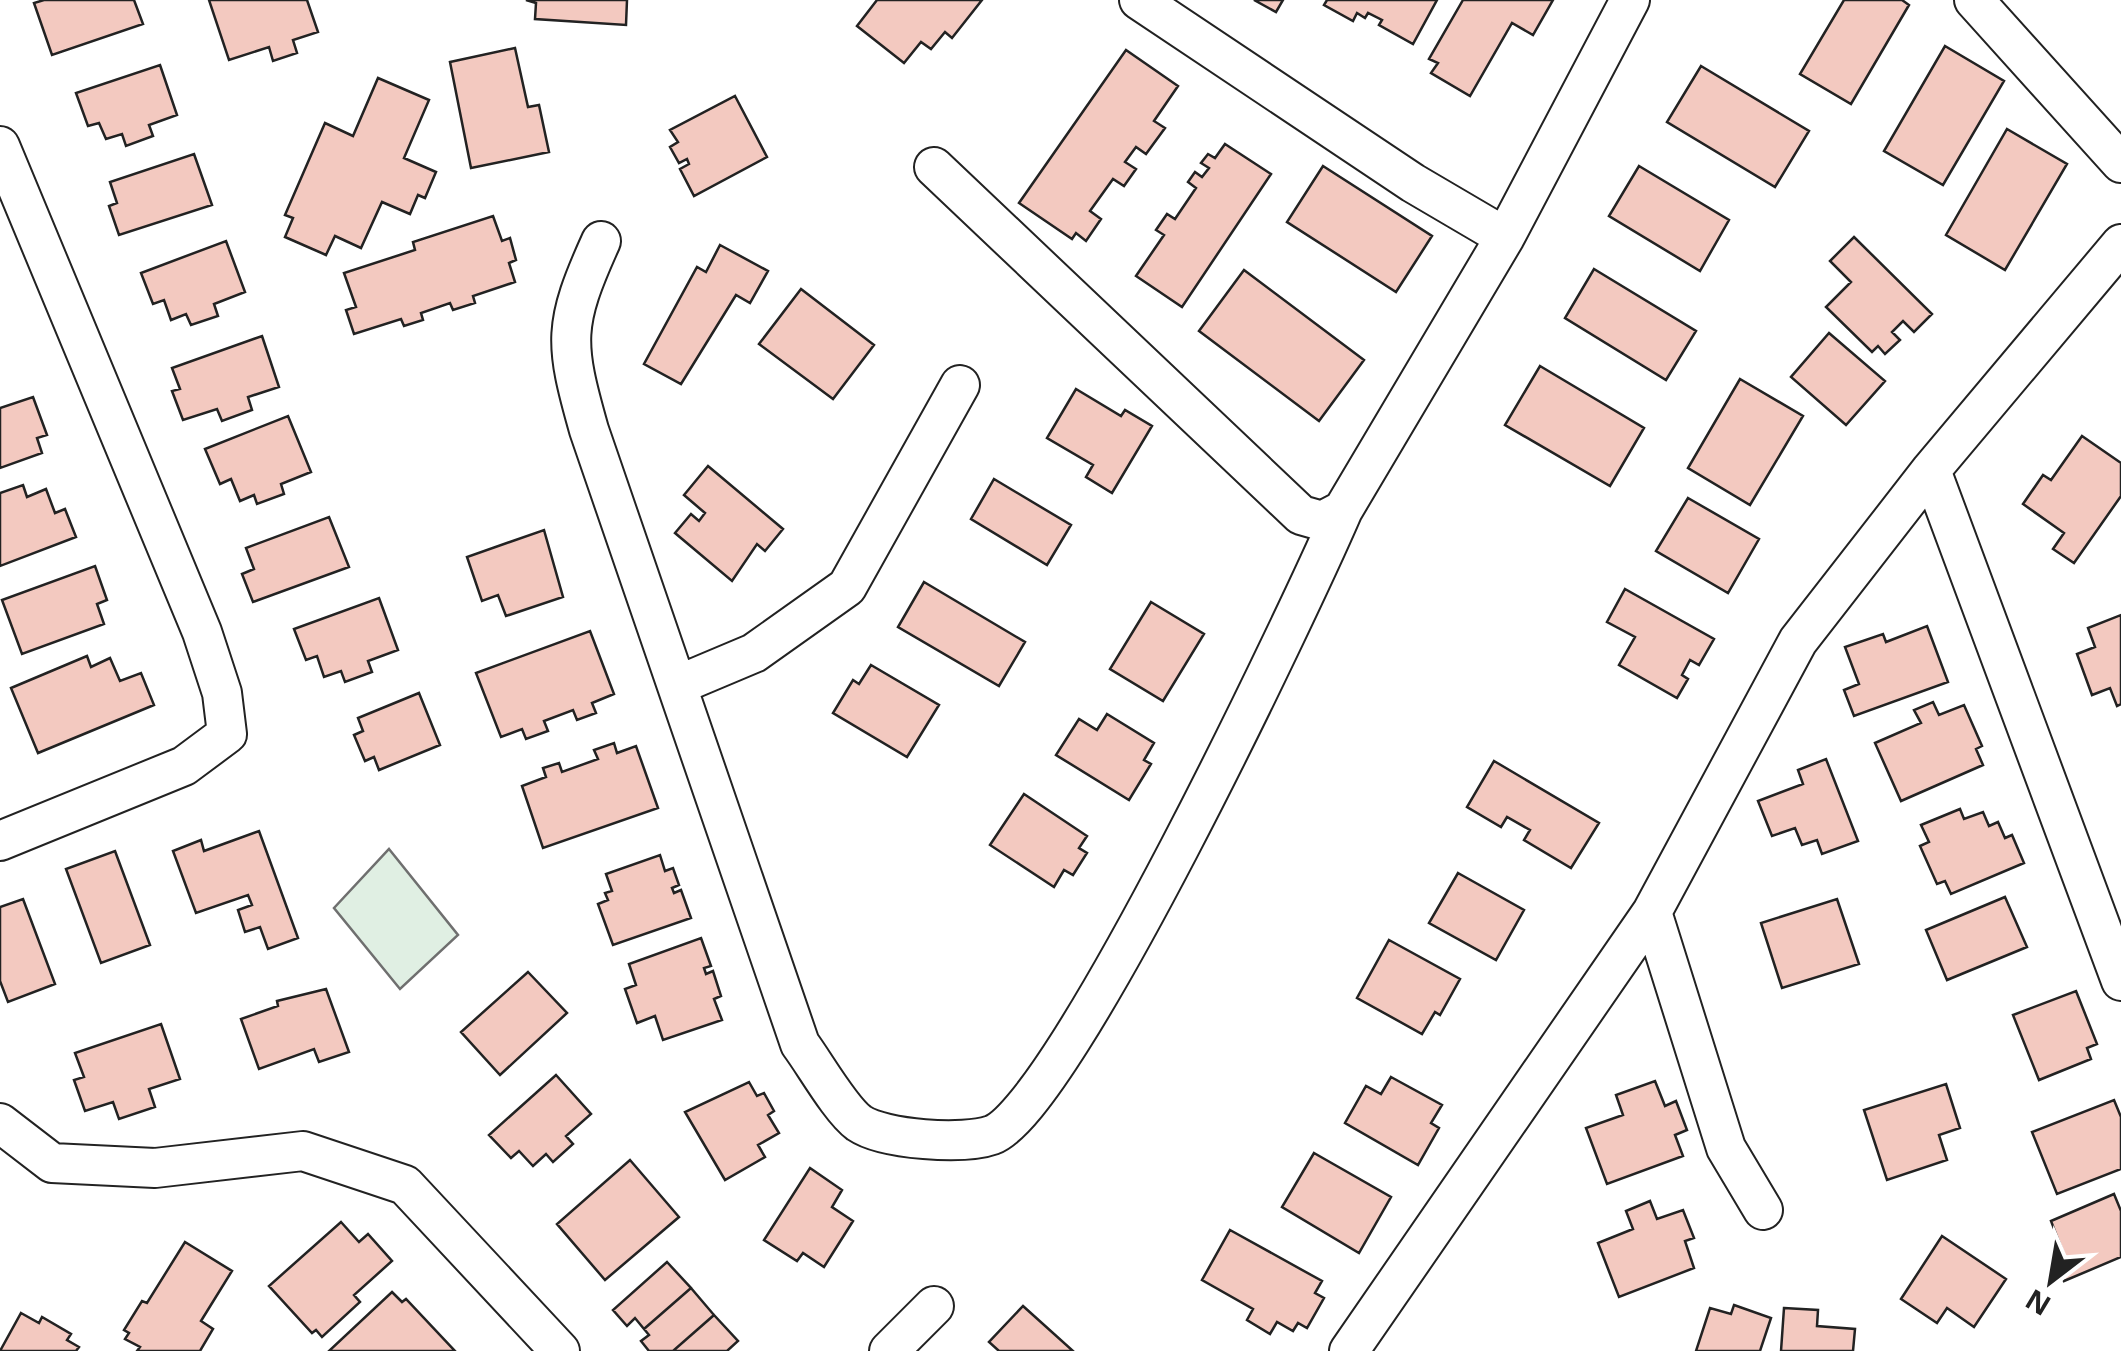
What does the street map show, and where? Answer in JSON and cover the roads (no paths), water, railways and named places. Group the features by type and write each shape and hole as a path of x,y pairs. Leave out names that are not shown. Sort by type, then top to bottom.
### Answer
{"street":[{"path":"1139,0 1426,192 1505,237"},
{"path":"601,241 576,296 568,358 800,1044 860,1123 930,1143 994,1134 1034,1100 1066,1053 1206,793 1343,510 1505,237 1630,0"},
{"path":"1974,0 2121,163"},
{"path":"0,146 202,632 222,693 228,734 184,766 0,841"},
{"path":"934,167 1300,515 1322,522 1343,510"},
{"path":"1349,1351 1652,912 1798,640 1930,470 2121,244"},
{"path":"678,685 754,653 847,587 960,385"},
{"path":"1930,470 2121,981"},
{"path":"1652,912 1726,1148 1764,1210"},
{"path":"0,1123 52,1162 154,1168 302,1151 406,1185 560,1351"},
{"path":"889,1351 934,1306"}]}
